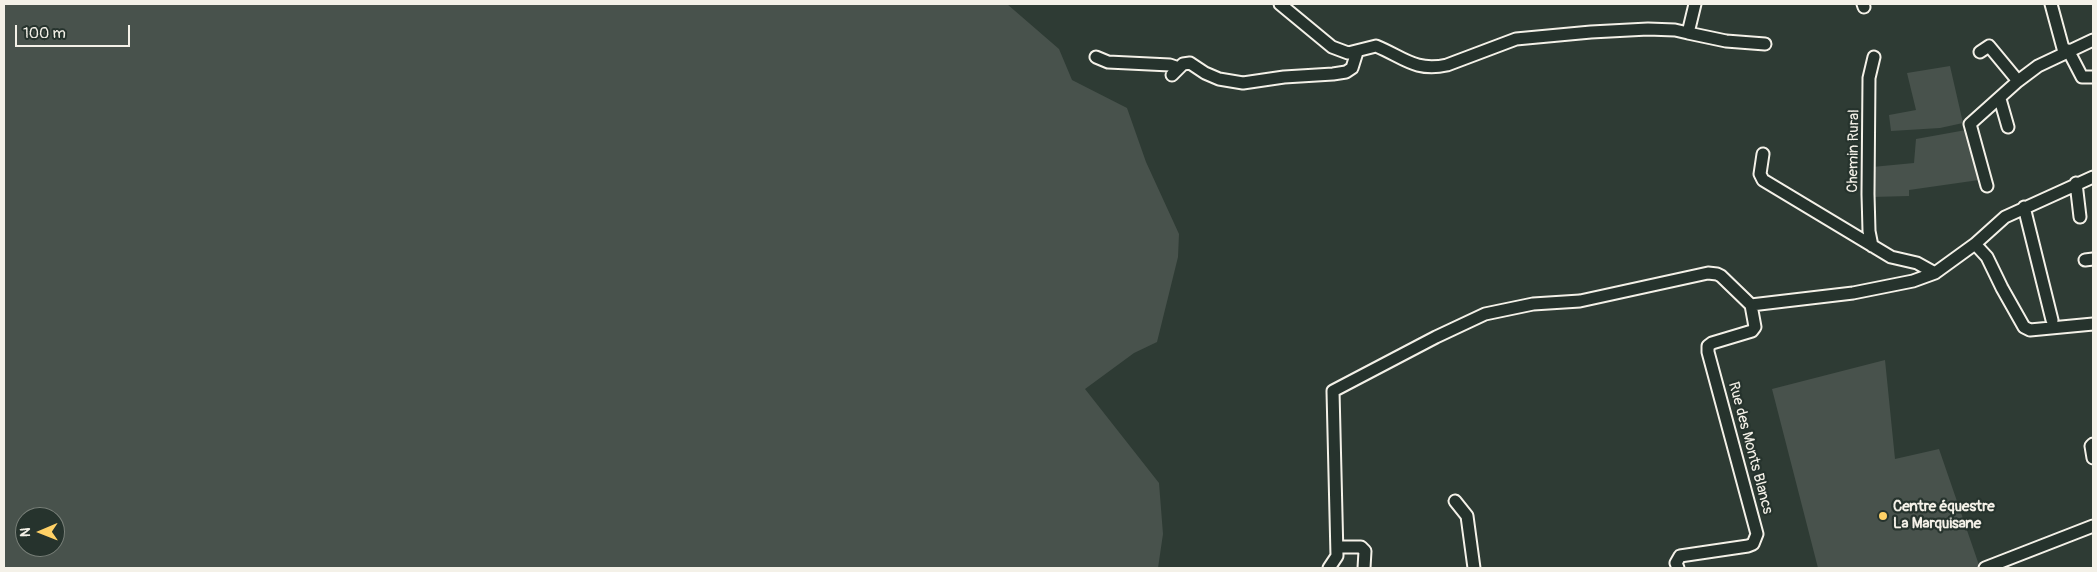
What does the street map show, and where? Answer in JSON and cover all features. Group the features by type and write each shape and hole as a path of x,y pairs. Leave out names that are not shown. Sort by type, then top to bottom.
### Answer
{"street":[{"path":"1280,4 1332,48 1348,53 1376,46 1410,63 1436,68 1516,39 1591,32 1648,29 1675,30 1726,41 1765,44"},
{"path":"1688,33 1695,4"},
{"path":"2051,4 2066,51 2082,77 2092,77"},
{"path":"1986,186 1970,124 2038,66 2066,51 2093,40"},
{"path":"1980,52 1989,46 2018,82"},
{"path":"1096,56 1108,62 1170,65 1175,72 1183,64 1190,63 1205,73 1219,79 1243,83 1346,72 1354,64 1356,52"},
{"name":"Chemin Rural","path":"1872,246 1869,231 1868,194 1869,78 1874,57"},
{"path":"2000,99 2008,127"},
{"path":"1763,154 1760,174 1763,180 1892,257 1917,263 1935,274"},
{"path":"1330,568 1337,556 1333,391 1436,336 1485,314 1507,308 1580,301 1708,273 1720,276 1751,305 1853,293 1913,281 1935,274 1975,244 2005,217 2076,183 2093,177"},
{"path":"2076,183 2080,216"},
{"path":"2024,207 2052,320"},
{"path":"1975,244 1987,258 2024,327 2030,330 2093,324"},
{"name":"Rue des Monts Blancs","path":"1678,568 1676,563 1680,556 1748,546 1753,544 1756,539 1757,534 1750,506 1708,352 1708,346 1712,343 1752,331 1755,327 1751,305"},
{"path":"2093,444 2091,446 2093,458"},
{"path":"1456,501 1467,516 1474,568"},
{"path":"1985,568 2093,526"},
{"path":"1337,547 1361,547 1365,551 1364,568"}],"shaded area":[{"path":"4,4 1007,4 1059,49 1072,80 1127,108 1146,162 1179,234 1178,257 1157,342 1134,353 1085,389 1159,483 1163,534 1158,568 4,568"},
{"path":"1950,66 1963,123 1940,128 1891,131 1889,115 1916,110 1907,73"},
{"path":"1966,130 1979,180 1909,190 1909,196 1872,197 1872,167 1914,163 1916,139"},
{"name":"Centre équestre La Marquisane","path":"1885,360 1895,459 1939,449 1980,568 1818,568 1772,389"}],"place":[{"name":"Centre équestre La Marquisane","path":"1883,516"}]}
